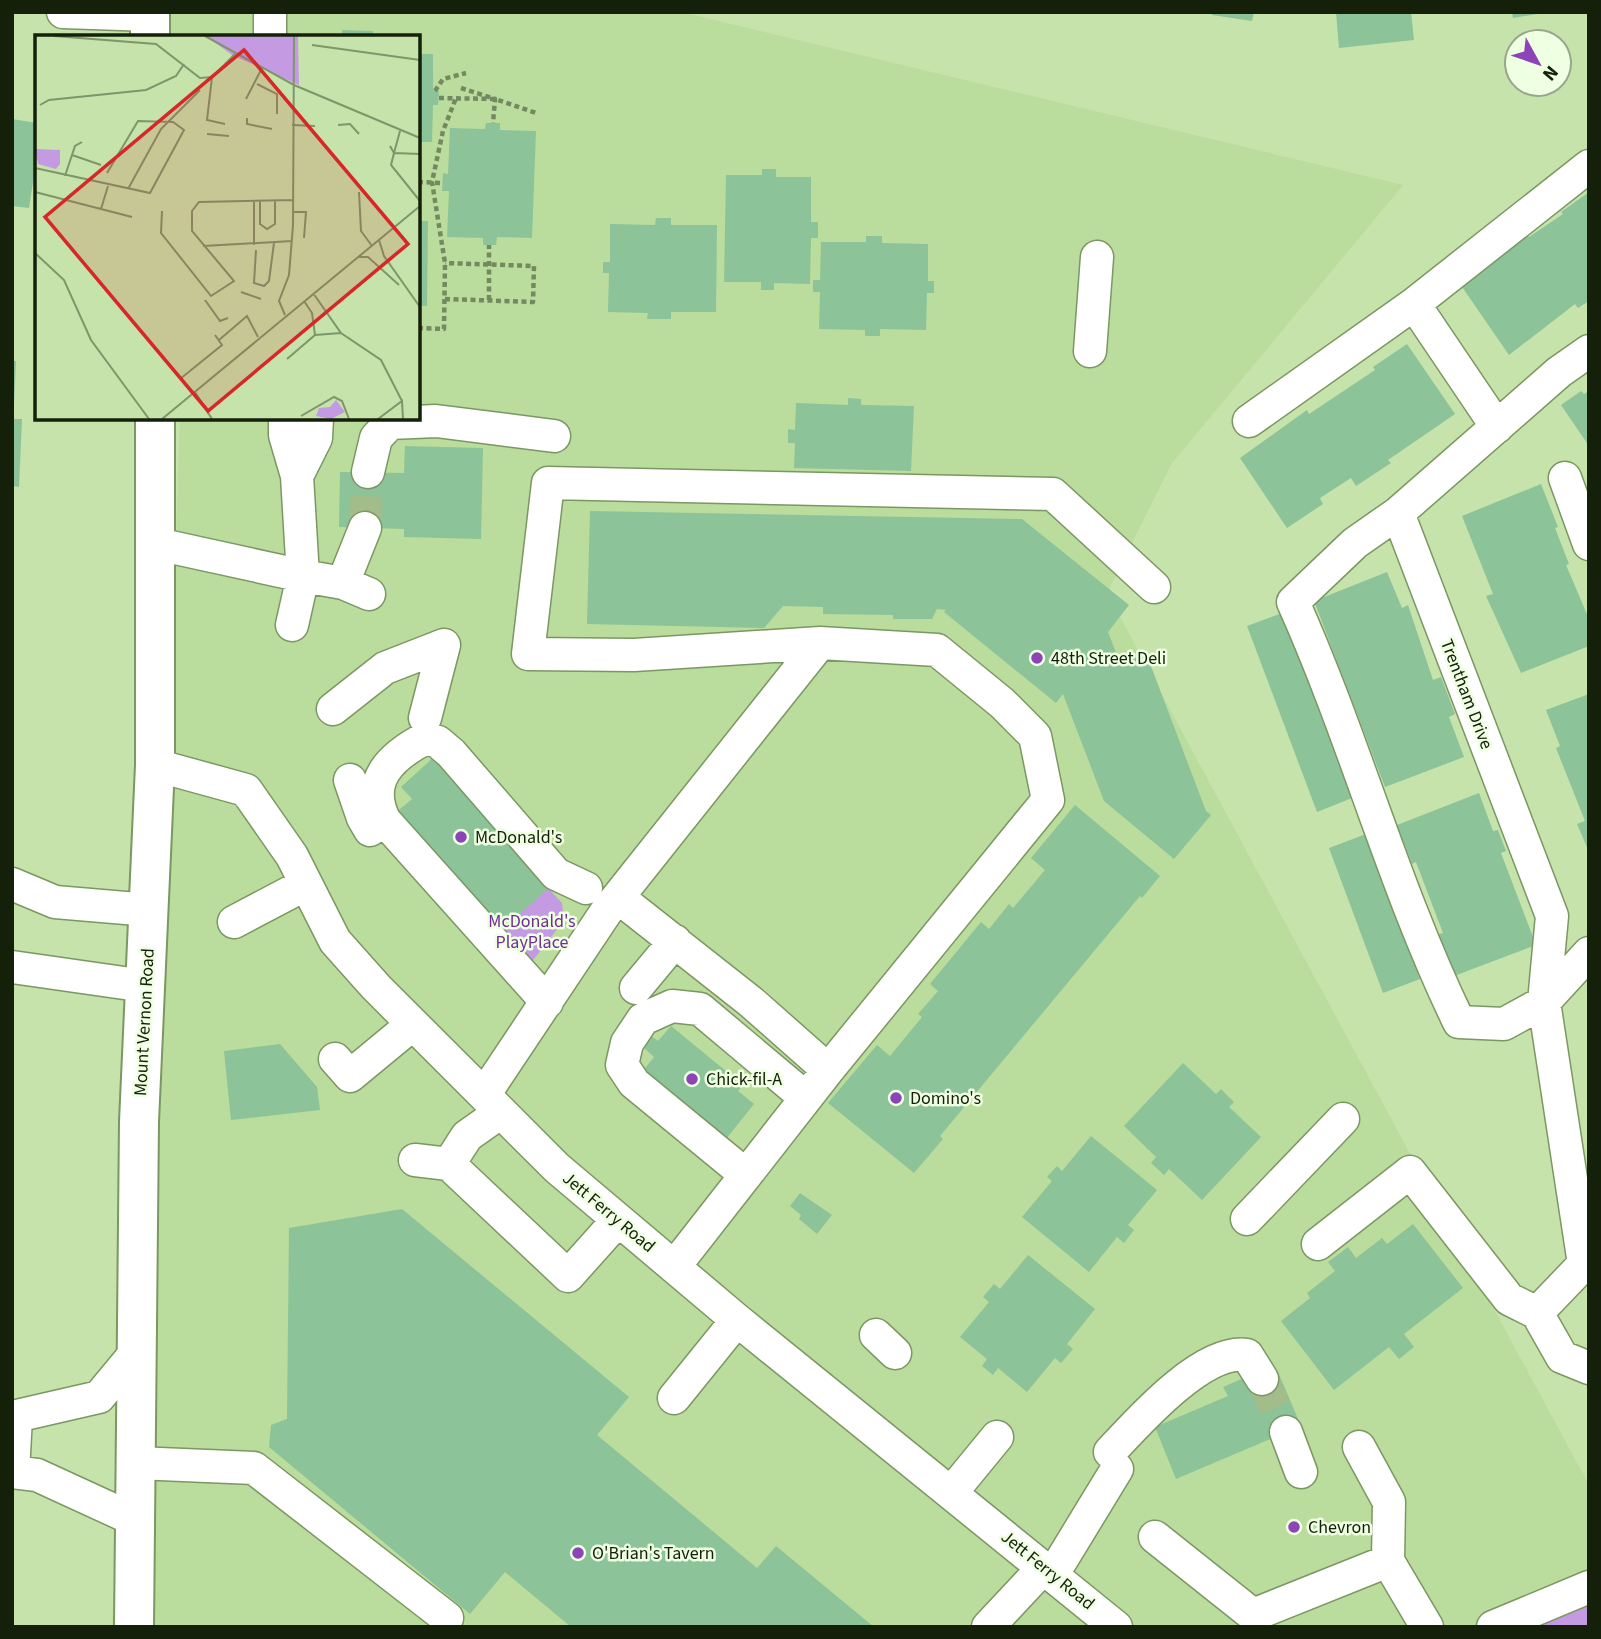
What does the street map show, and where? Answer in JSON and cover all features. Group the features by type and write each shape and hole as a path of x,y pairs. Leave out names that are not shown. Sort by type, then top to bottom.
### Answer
{"main road":[{"name":"Mount Vernon Road","path":"134,1627 139,1122 155,765 155,420"}],"street":[{"path":"63,12 150,21"},
{"path":"270,12 270,35"},
{"path":"1249,421 1414,304 1589,166"},
{"path":"1090,351 1097,257"},
{"path":"1414,304 1497,427"},
{"path":"1589,351 1559,372 1398,513 1355,543 1293,602 1320,661 1426,953 1459,1022 1504,1024 1544,1002 1589,953"},
{"path":"285,420 285,435 297,475 303,576 292,625"},
{"path":"297,475 316,438 317,420"},
{"path":"368,472 376,438 390,424 436,421 554,436"},
{"path":"1565,478 1589,544"},
{"path":"674,1267 828,1070 1048,800 1035,736 1002,704 937,650 820,643 634,655 528,653 548,483 1053,494 1154,587"},
{"name":"Trentham Drive","path":"1398,513 1552,916 1544,1002 1587,1265"},
{"path":"156,544 356,589 365,528"},
{"path":"449,1164 493,1104 547,1002 606,912 820,643"},
{"path":"333,709 385,668 444,645 425,718"},
{"path":"547,1002 385,821 376,804 379,776 411,746 426,738 438,742 451,752 556,874 586,888"},
{"name":"Jett Ferry Road","path":"155,765 246,790 292,856 335,941 413,1024 557,1168 737,1320 1115,1627"},
{"path":"350,780 363,818 384,852"},
{"path":"12,884 55,902 149,910"},
{"path":"234,922 306,884"},
{"path":"619,898 675,941 828,1070"},
{"path":"636,988 675,941"},
{"path":"12,967 145,986"},
{"path":"747,1175 634,1083 622,1065 627,1043 643,1019 672,1006 700,1009 806,1098"},
{"path":"335,1059 350,1076 413,1024"},
{"path":"1247,1219 1343,1119"},
{"path":"415,1160 449,1164 568,1276 618,1220"},
{"path":"1318,1244 1410,1172 1509,1299 1537,1313 1562,1357 1589,1368"},
{"path":"1537,1313 1587,1265"},
{"path":"674,1398 737,1320"},
{"path":"135,1520 37,1475 13,1472 14,1417 99,1397 138,1350"},
{"path":"988,1627 1048,1571 1114,1461 1155,1405 1193,1375 1233,1353 1247,1355 1262,1379"},
{"path":"1286,1432 1301,1472"},
{"path":"951,1493 997,1437"},
{"path":"1359,1447 1389,1502 1388,1561 1427,1627"},
{"path":"136,1463 254,1468 447,1618"},
{"path":"1154,1538 1253,1615 1388,1561"},
{"path":"1493,1627 1589,1587"}],"path":[{"path":"435,91 443,79 466,73"},
{"path":"461,88 536,113"},
{"path":"439,98 495,99"},
{"path":"420,328 444,329 445,263 432,182 443,131 456,98"},
{"path":"494,123 495,99"},
{"path":"420,182 443,183"},
{"path":"489,245 489,300"},
{"path":"445,263 534,266 533,302 445,299"}],"shaded area":[{"path":"164,12 681,12 1403,185 1172,463 1107,593 1589,1485 1589,1576 1486,1627 112,1627 128,1300 169,753 180,420 420,420 420,35 166,35"}],"green space":[{"name":"McDonald's PlayPlace","path":"548,888 562,903 564,920 531,963 502,930"},
{"path":"1589,1576 1589,1627 1486,1627"}],"building":[{"path":"1212,12 1254,12 1252,21 1212,15"},
{"path":"1336,12 1411,12 1414,40 1339,48"},
{"path":"1512,12 1537,12 1537,14 1513,18"},
{"path":"342,30 373,31 373,35 342,35"},
{"path":"420,54 433,54 433,91 439,91 438,105 433,105 432,142 420,142"},
{"path":"12,119 35,123 35,169 29,208 12,206"},
{"path":"486,123 500,123 500,130 536,131 532,238 497,237 496,245 483,245 483,238 447,237 449,191 442,191 443,173 448,174 450,128 485,129"},
{"path":"762,169 776,169 776,177 811,177 811,222 818,222 818,238 811,238 810,284 774,283 774,290 761,290 761,282 724,282 726,175 762,175"},
{"path":"1589,192 1589,301 1578,308 1575,304 1509,355 1460,284 1527,234 1529,237 1563,214 1561,212"},
{"path":"656,218 671,218 671,225 717,225 716,312 671,312 671,319 647,319 648,313 608,312 609,273 603,273 603,262 610,262 610,224 655,225"},
{"path":"420,221 428,221 427,306 420,306"},
{"path":"866,236 882,236 882,243 928,244 928,281 934,281 934,293 927,293 926,330 880,329 880,336 865,336 865,330 819,329 820,292 813,292 813,280 820,280 821,242 866,242"},
{"path":"1407,344 1455,414 1388,460 1391,463 1356,486 1351,478 1320,498 1323,504 1287,528 1240,458 1307,410 1309,414 1375,370 1373,367"},
{"path":"12,361 16,361 14,404 12,404"},
{"path":"1581,391 1584,394 1589,391 1589,446 1561,405"},
{"path":"848,398 861,399 861,405 914,406 911,471 794,468 795,443 788,443 788,429 795,430 796,403 848,405"},
{"path":"12,419 22,419 19,487 12,486"},
{"path":"405,446 483,448 481,539 404,537 404,529 339,527 340,472 404,473"},
{"path":"1541,484 1558,527 1555,528 1569,564 1566,565 1589,619 1589,646 1521,673 1486,596 1493,594 1462,516"},
{"path":"590,511 1022,519 1129,605 1108,632 1120,663 1146,653 1206,811 1211,815 1174,859 1104,801 1063,694 1056,703 944,612 946,610 937,609 932,619 893,619 893,615 823,614 823,607 783,606 764,628 587,624"},
{"path":"1387,572 1402,608 1408,605 1433,680 1441,677 1455,714 1449,717 1464,757 1385,787 1314,601"},
{"path":"1282,613 1352,798 1317,812 1247,626"},
{"path":"1589,694 1589,852 1577,824 1585,821 1556,748 1560,746 1546,710"},
{"name":"McDonald's","path":"435,756 551,886 499,933 394,814 412,799 401,787"},
{"path":"1479,793 1493,831 1498,830 1506,851 1501,853 1536,945 1454,976 1439,934 1443,933 1416,862 1412,864 1397,825"},
{"path":"1075,805 1160,876 1142,898 1140,896 940,1136 943,1139 914,1173 828,1103 877,1045 890,1056 922,1017 918,1014 938,991 930,984 981,922 989,929 1009,904 1013,908 1045,870 1031,858"},
{"path":"1366,834 1420,979 1383,993 1329,848"},
{"name":"Chick-fil-A","path":"671,1026 743,1085 738,1091 754,1104 726,1139 641,1073 654,1057 642,1046 650,1035 658,1041"},
{"path":"280,1044 317,1087 320,1110 231,1120 224,1051"},
{"path":"1183,1063 1216,1094 1221,1089 1234,1102 1229,1107 1261,1137 1202,1200 1169,1169 1164,1175 1151,1163 1156,1157 1124,1126"},
{"path":"1091,1136 1157,1190 1128,1225 1134,1230 1124,1243 1117,1237 1089,1272 1022,1217 1052,1181 1047,1177 1057,1166 1062,1171"},
{"path":"800,1193 832,1215 817,1234 799,1219 801,1215 790,1206"},
{"path":"402,1209 629,1397 597,1435 757,1568 776,1546 874,1627 571,1627 505,1572 470,1614 269,1447 271,1425 287,1419 289,1228"},
{"path":"1413,1224 1463,1288 1404,1334 1414,1347 1399,1359 1389,1347 1334,1390 1281,1321 1310,1298 1307,1293 1335,1271 1328,1262 1348,1247 1356,1258 1382,1238 1387,1244"},
{"path":"1028,1255 1095,1309 1067,1344 1073,1349 1061,1363 1055,1358 1027,1392 998,1368 993,1375 982,1366 987,1359 960,1337 989,1302 983,1297 994,1284 1000,1289"},
{"path":"1278,1372 1301,1426 1176,1479 1155,1427 1228,1396 1223,1387 1246,1377 1249,1384"}],"tunnel":[{"path":"365,528 368,472"},
{"path":"1262,1379 1286,1432"}],"place":[{"name":"48th Street Deli","path":"1037,658"},
{"name":"McDonald's","path":"461,837"},
{"name":"Chick-fil-A","path":"692,1079"},
{"name":"Domino's","path":"896,1098"},
{"name":"Chevron","path":"1294,1527"},
{"name":"O'Brian's Tavern","path":"578,1553"}]}
